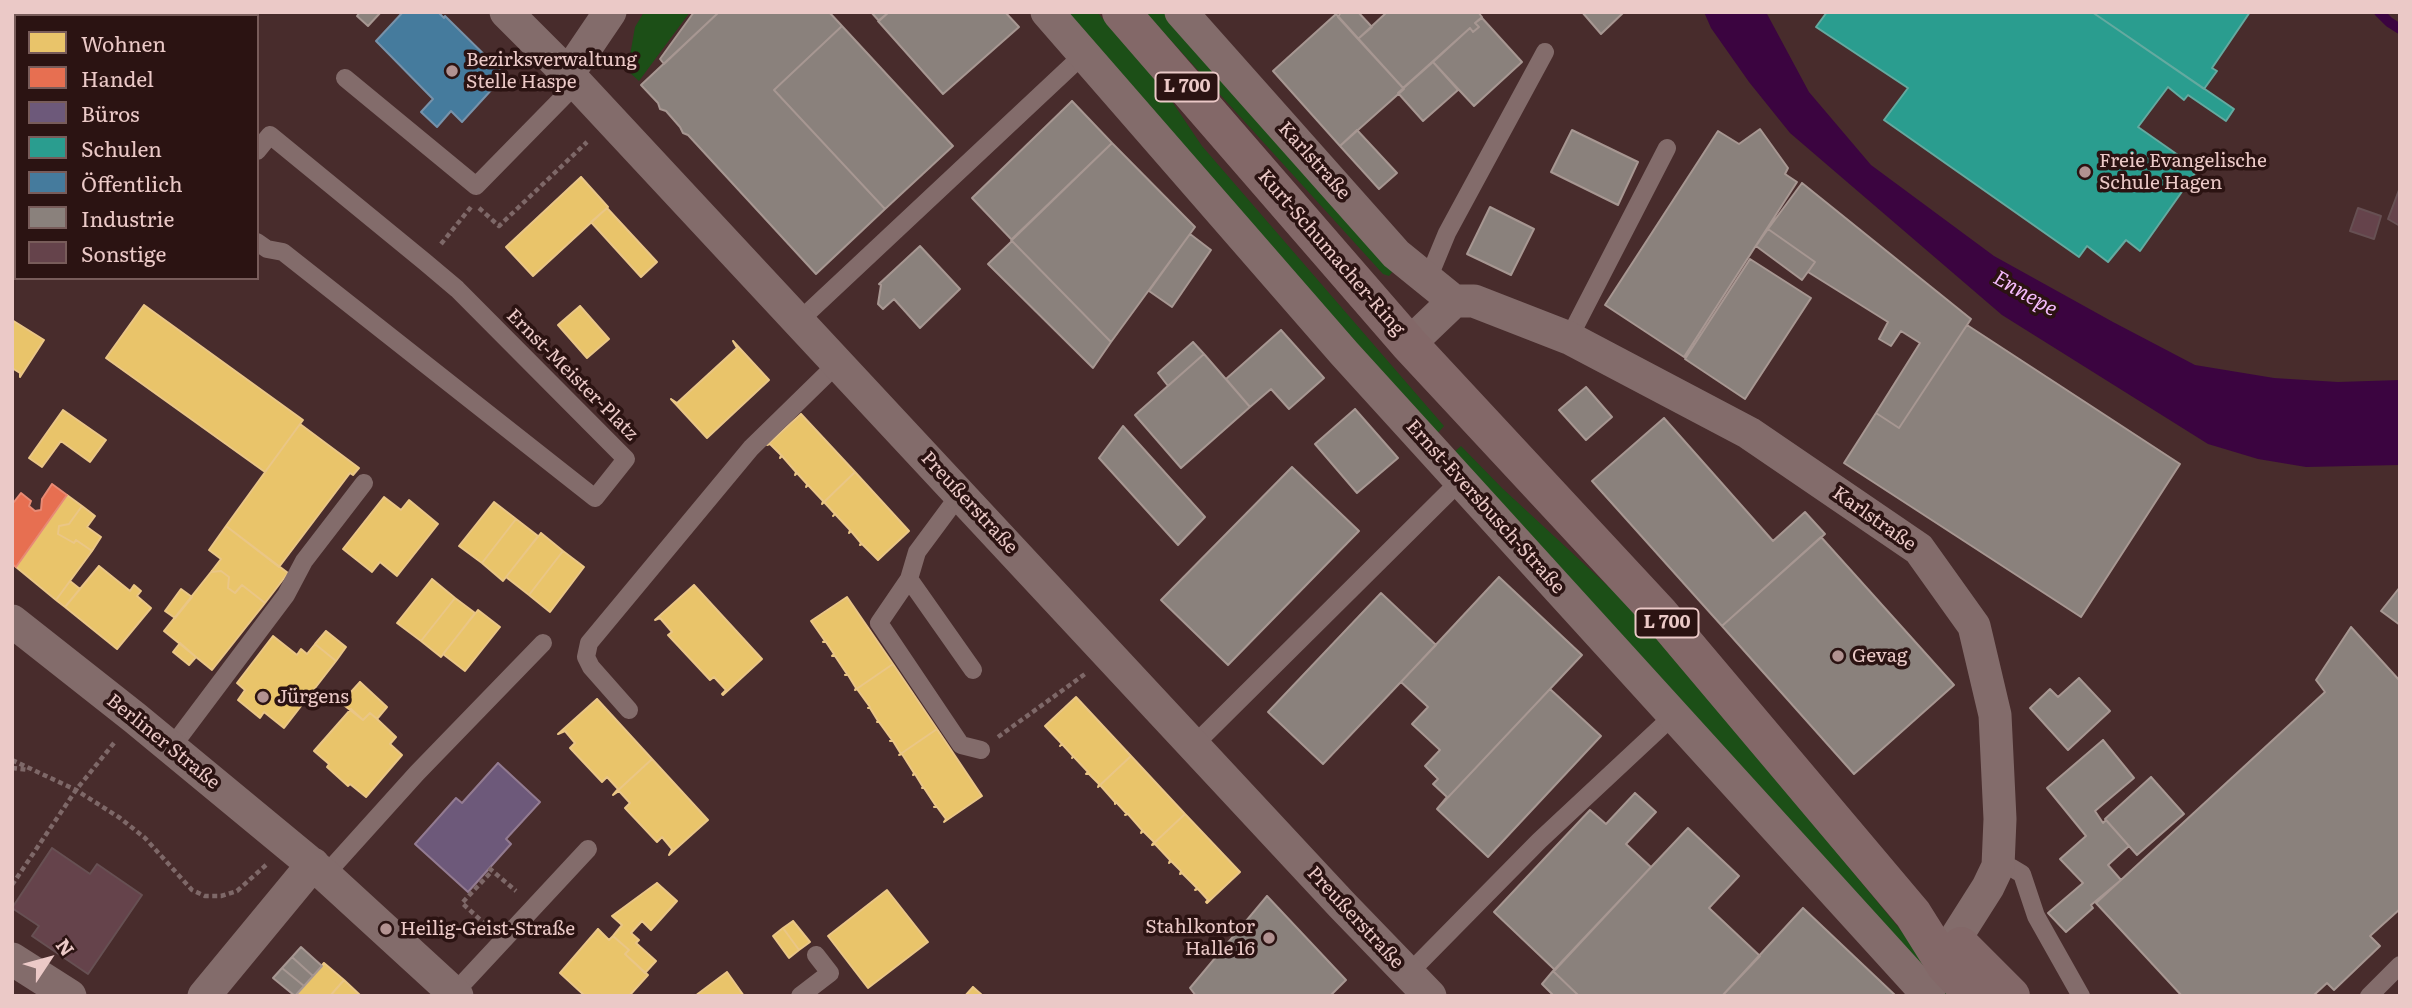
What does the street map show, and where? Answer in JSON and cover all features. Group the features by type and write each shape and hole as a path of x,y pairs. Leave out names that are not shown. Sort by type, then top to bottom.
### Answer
{"main road":[{"name":"Kurt-Schumacher-Ring","path":"1121,12 1409,344"},
{"name":"L 700","path":"1409,344 1660,614 1913,914 1945,965 1974,996"},
{"name":"L 700","path":"1913,914 1955,939 2011,996"}],"street":[{"name":"Preußerstraße","path":"506,12 611,120 1419,985"},
{"path":"572,79 610,12"},
{"name":"Ernst-Eversbusch-Straße","path":"1047,12 1344,353 1929,996"},
{"name":"Karlstraße","path":"1181,12 1396,254 1454,301 1474,301 1570,338 1749,433 1919,549 1974,626 1995,715 2000,819 1998,866 1955,939"},
{"path":"1409,344 1454,301"},
{"name":"Berliner Straße","path":"12,621 309,861 456,994"},
{"path":"204,996 309,861"},
{"path":"12,959 70,996"}],"lane":[{"path":"1428,279 1447,233 1545,52"},
{"path":"799,321 1084,54"},
{"path":"345,78 476,186 572,79"},
{"name":"Ernst-Meister-Platz","path":"259,149 271,135 457,289 626,459 595,498 284,252 267,249 259,243"},
{"path":"1570,338 1667,148"},
{"path":"629,710 591,667 586,657 589,643 751,448 838,363"},
{"path":"1194,746 1461,480"},
{"path":"172,748 286,595 304,561 364,483"},
{"path":"960,495 917,552 909,579 878,624 961,745 981,750"},
{"path":"909,579 973,670"},
{"path":"309,861 417,773 543,643"},
{"path":"1419,985 1539,841 1674,715"},
{"path":"456,994 587,849"},
{"path":"1998,866 2012,868 2022,874 2036,916 2081,996"},
{"path":"800,996 830,973 816,955"},
{"path":"2369,996 2400,965"}],"path":[{"path":"443,242 474,203 499,226 611,120"},
{"path":"981,750 1110,655"},
{"path":"12,760 76,790 120,818 145,838 192,890 205,896 221,896 237,891 309,861"},
{"path":"12,885 94,766"},
{"path":"12,768 34,771"},
{"path":"504,941 462,903 491,869 505,881"}],"green space":[{"path":"644,12 690,12 639,81 629,72 629,61 635,27"},
{"path":"1062,12 1097,12 1136,56 1167,94 1202,146 1444,426 1436,435"},
{"path":"1145,12 1168,12 1394,270 1389,276 1383,274"},
{"path":"1461,446 1502,488 1622,599 1718,708 1955,996 1942,996 1452,454"}],"water":[{"name":"Ennepe","path":"1704,12 1766,12 1809,92 1871,165 1994,256 2113,322 2195,365 2274,378 2338,382 2400,380 2400,465 2306,467 2258,459 2208,444 2002,315 1790,133 1749,82 1711,28"}],"building: Wohnen":[{"path":"12,112 14,162 12,164"},
{"path":"581,177 608,207 533,276 506,247"},
{"path":"607,208 657,262 641,277 591,222"},
{"path":"144,305 303,420 265,472 106,358"},
{"path":"580,306 609,339 587,358 558,325"},
{"path":"12,320 44,340 20,377 20,373 12,368"},
{"path":"733,341 769,380 707,438 671,399 677,403 737,348"},
{"path":"63,410 106,440 90,462 61,441 42,467 29,458"},
{"path":"801,414 855,472 822,504 823,501 808,485 806,487 807,484 797,473 795,475 796,472 782,456 780,458 781,455 770,444 767,445"},
{"path":"300,424 359,468 353,475 350,473 279,567 226,526"},
{"path":"855,472 909,531 878,560 860,545 824,502"},
{"path":"67,495 82,506 69,524 59,526 58,534 74,543 76,540 92,551 56,600 16,567"},
{"path":"384,497 401,510 409,500 438,524 397,576 380,562 372,572 343,549"},
{"path":"494,502 516,519 482,563 459,546"},
{"path":"82,506 95,516 87,527 101,537 92,551 76,540 74,543 58,534 59,526 69,524"},
{"path":"516,519 538,536 503,581 482,563"},
{"path":"226,526 288,573 265,603 242,585 235,593 228,588 229,577 221,571 211,572 221,559 209,550"},
{"path":"541,533 563,551 529,595 506,577"},
{"path":"563,551 584,567 550,612 529,595"},
{"path":"99,566 130,591 134,585 141,591 137,596 151,608 117,649 65,607"},
{"path":"221,571 229,577 228,588 235,593 242,585 265,603 212,670 164,631 211,572"},
{"path":"432,579 455,598 421,641 397,623"},
{"path":"70,581 80,589 65,607 56,600"},
{"path":"694,585 762,659 723,695 726,690 714,677 710,680 668,635 672,632 660,618 655,620"},
{"path":"181,589 192,597 175,618 165,611"},
{"path":"847,597 893,664 855,690 848,675 845,675 847,674 835,656 832,656 834,654 826,642 823,642 825,641 811,621"},
{"path":"455,598 475,613 441,657 421,641"},
{"path":"478,610 500,627 465,671 443,654"},
{"path":"326,631 346,647 336,661 315,644"},
{"path":"273,636 297,655 301,649 307,654 315,644 336,661 284,728 264,712 260,718 238,700 245,690 237,683"},
{"path":"180,643 196,657 189,665 173,652"},
{"path":"893,664 937,729 901,754 877,722 868,708 870,707 857,689 855,690"},
{"path":"360,682 387,707 377,719 370,713 363,720 341,703"},
{"path":"1076,697 1131,756 1098,787 1099,784 1086,774 1088,772 1045,726"},
{"path":"597,699 652,759 613,795 618,789 607,777 602,782 570,748 575,743 565,731 558,734"},
{"path":"351,709 363,720 370,713 377,719 396,737 390,744 402,755 366,797 350,784 348,786 314,751"},
{"path":"937,729 982,796 944,822 946,819 937,807 934,807 936,806 915,774 913,775 902,754 899,755"},
{"path":"1131,756 1185,814 1152,845 1154,842 1143,831 1141,833 1142,830 1128,814 1125,815 1127,814 1100,785"},
{"path":"652,759 708,820 669,855 672,849 662,837 657,842 625,808 630,803 619,791 613,795"},
{"path":"1185,814 1240,872 1207,903 1208,900 1198,889 1195,890 1197,888 1180,874 1181,871 1171,861 1169,863 1170,860 1155,844 1152,845"},
{"path":"657,883 677,901 651,930 642,921 631,933 639,940 636,943 656,961 645,973 625,954 629,950 613,936 622,925 612,916"},
{"path":"887,890 928,942 868,988 828,936"},
{"path":"793,921 810,942 799,950 783,928"},
{"path":"783,928 799,950 789,958 773,936"},
{"path":"598,929 609,940 613,936 629,950 625,954 648,975 629,996 585,996 560,973"},
{"path":"324,963 344,980 330,996 295,996"},
{"path":"727,972 744,996 695,996"},
{"path":"344,980 361,996 330,996"},
{"path":"973,987 983,996 965,996"}],"building: Handel":[{"path":"52,484 67,495 16,567 12,564 12,501 21,493 31,501 29,506 35,511 41,510 42,499"}],"building: Büros":[{"path":"498,763 540,802 506,839 511,844 468,892 415,844 456,798 462,803"}],"building: Schulen":[{"path":"1827,12 2092,12 2234,109 2226,121 2188,95 2184,100 2168,87 2138,127 2198,169 2140,251 2126,240 2108,262 2087,246 2079,257 1884,120 1908,88 1816,27"},
{"path":"2092,12 2250,12 2212,68 2217,71 2204,89"}],"building: Öffentlich":[{"name":"Bezirksverwaltung Stelle Haspe","path":"403,12 438,12 444,18 445,16 505,75 462,122 451,111 437,127 421,112 433,99 376,41"}],"building: Industrie":[{"path":"360,12 381,12 368,26 357,16"},
{"path":"694,12 719,12 664,64 660,59"},
{"path":"719,12 829,12 842,26 774,90 885,209 816,274 688,135 683,133 666,111 660,109 658,103 641,85"},
{"path":"871,12 889,12 879,21"},
{"path":"889,12 1005,12 1019,27 943,94 878,21"},
{"path":"1341,12 1358,12 1372,27 1358,39 1338,17"},
{"path":"1387,12 1478,12 1482,17 1475,23 1479,27 1473,32 1470,28 1403,88 1358,39"},
{"path":"1582,12 1624,12 1601,34"},
{"path":"1336,14 1404,89 1340,146 1273,71"},
{"path":"1482,18 1522,62 1474,106 1433,62 1470,28 1473,32 1479,27 1475,23"},
{"path":"842,26 953,146 885,209 774,90"},
{"path":"1433,62 1458,90 1423,121 1398,93"},
{"path":"1072,101 1112,143 1012,240 972,198"},
{"path":"1760,129 1788,168 1785,174 1797,182 1684,357 1605,305 1718,131 1739,144"},
{"path":"1357,130 1397,173 1379,189 1340,146"},
{"path":"1572,130 1638,162 1618,205 1551,172"},
{"path":"1112,143 1195,227 1111,342 1011,240"},
{"path":"1802,183 1971,319 1899,428 1876,413 1920,343 1901,331 1891,346 1879,339 1888,322 1808,272 1815,262 1768,229"},
{"path":"1490,207 1534,229 1511,275 1467,254"},
{"path":"1768,229 1815,262 1802,280 1756,246"},
{"path":"1190,234 1211,250 1172,307 1149,291"},
{"path":"1012,241 1111,342 1093,368 988,264"},
{"path":"920,246 960,289 920,328 894,299 883,309 878,304 879,284"},
{"path":"1750,259 1811,298 1745,399 1685,359"},
{"path":"1967,325 2180,464 2081,617 1844,463 1876,413 1899,428"},
{"path":"1281,330 1324,378 1289,409 1271,389 1250,407 1226,379"},
{"path":"1193,342 1204,354 1168,386 1158,373"},
{"path":"1204,354 1250,407 1181,468 1135,415"},
{"path":"1586,387 1612,417 1586,440 1559,410"},
{"path":"1355,409 1398,458 1357,493 1315,444"},
{"path":"1664,418 1773,541 1805,512 1825,534 1722,626 1592,481"},
{"path":"1123,426 1205,517 1178,545 1099,458"},
{"path":"1292,467 1359,531 1228,665 1161,600"},
{"name":"Gevag","path":"1821,537 1954,685 1854,774 1722,626"},
{"path":"1499,577 1582,655 1437,809 1447,797 1433,784 1438,779 1425,766 1440,750 1412,724 1428,707 1401,682"},
{"path":"2400,587 2400,625 2381,611"},
{"path":"1381,593 1436,645 1323,764 1268,712"},
{"path":"2351,627 2400,681 2400,909 2370,936 2380,946 2334,990 2327,983 2313,996 2182,996 2096,903 2325,692 2316,680"},
{"path":"2079,678 2110,711 2068,750 2030,708 2050,689 2058,697"},
{"path":"1550,689 1601,736 1488,857 1437,809"},
{"path":"2103,740 2134,778 2095,811 2103,823 2106,820 2129,846 2108,865 2121,880 2091,905 2093,908 2066,932 2048,913 2083,883 2060,859 2086,836 2047,788"},
{"path":"2151,777 2184,814 2137,855 2105,819"},
{"path":"1635,793 1656,812 1626,844 1651,867 1555,970 1494,912 1590,810 1606,824"},
{"path":"1688,828 1739,876 1709,908 1760,956 1722,996 1579,996 1553,971"},
{"name":"Stahlkontor Halle 16","path":"1267,896 1346,980 1330,996 1196,996 1190,988"},
{"path":"1803,908 1896,996 1722,996"},
{"path":"301,947 322,966 313,976 292,957"},
{"path":"292,957 313,976 304,986 282,968"},
{"path":"282,968 304,986 295,996 273,978"},
{"path":"1553,971 1579,996 1554,996 1542,984"}],"building: Sonstige":[{"path":"2400,190 2400,226 2388,219"},
{"path":"2358,208 2381,216 2374,239 2350,231"},
{"path":"52,848 90,874 97,864 142,895 88,974 32,936 39,926 12,908"}],"waterway":[{"path":"2379,12 2400,29"}],"place":[{"name":"Bezirksverwaltung Stelle Haspe","path":"452,71"},
{"name":"Freie Evangelische Schule Hagen","path":"2085,172"},
{"name":"Gevag","path":"1838,656"},
{"name":"Jürgens","path":"263,697"},
{"name":"Heilig-Geist-Straße","path":"386,929"},
{"name":"Stahlkontor Halle 16","path":"1269,938"}]}
